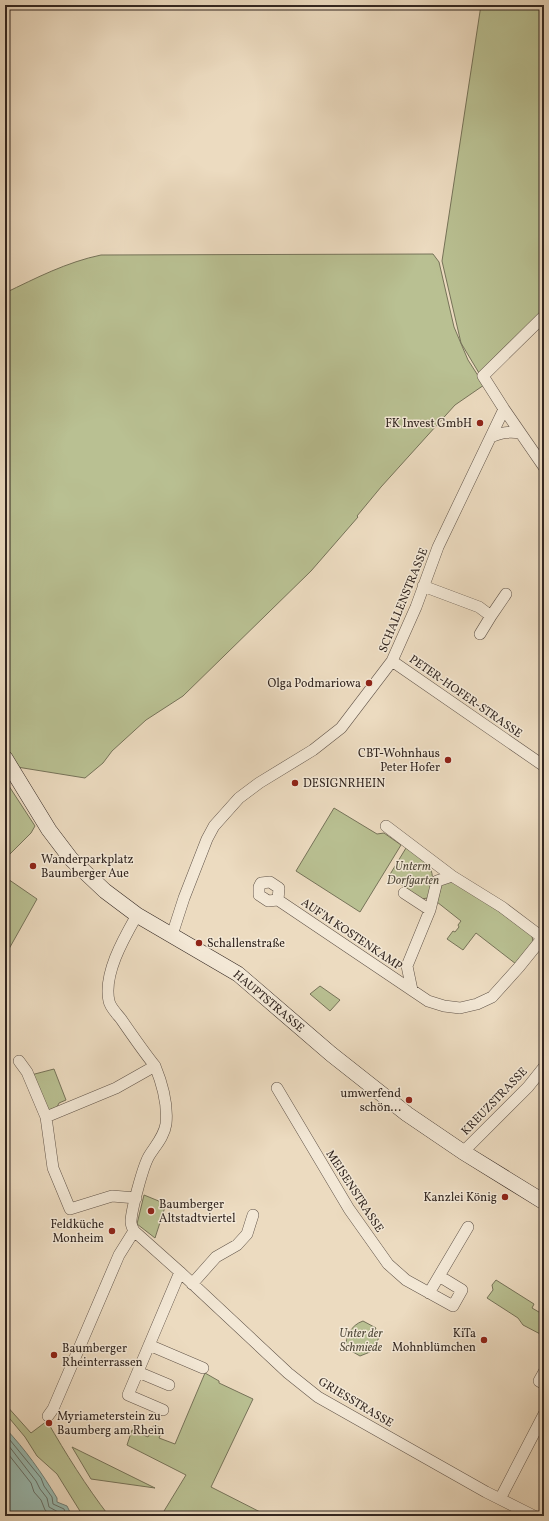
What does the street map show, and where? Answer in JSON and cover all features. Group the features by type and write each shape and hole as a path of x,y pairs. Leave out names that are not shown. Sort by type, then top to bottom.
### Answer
{"street":[{"path":"544,316 483,376 520,434 544,467"},
{"name":"SCHALLENSTRASSE","path":"172,935 184,898 207,839 214,826 239,798 259,783 313,750 341,728 392,661 424,586 438,547 504,409"},
{"path":"491,436 511,432 520,434"},
{"path":"424,586 479,607 491,616"},
{"path":"480,634 506,594"},
{"name":"PETER-HOFER-STRASSE","path":"392,661 544,766"},
{"name":"HAUPTSTRASSE","path":"5,758 70,859 105,891 137,915 238,974 331,1054 380,1093 463,1152 544,1202"},
{"path":"386,826 452,876 502,907 544,937 492,997 478,1004 460,1008 428,1002 412,990 407,966"},
{"path":"392,977 407,966 430,910 437,881 432,861"},
{"path":"437,881 452,876"},
{"path":"404,893 430,910"},
{"name":"AUF'M KOSTENKAMP","path":"278,900 412,990"},
{"path":"48,1416 53,1410 118,1255 134,1231 131,1223 136,1198 148,1157 159,1142 166,1124 164,1097 155,1066 109,1003 109,980 126,935 137,915"},
{"path":"19,1061 27,1072 46,1117 53,1168 70,1209 112,1196 136,1198"},
{"path":"46,1117 116,1088 155,1066"},
{"name":"KREUZSTRASSE","path":"463,1152 528,1087 544,1067"},
{"name":"MEISENSTRASSE","path":"277,1088 349,1209 388,1264 406,1280 452,1306 462,1290 439,1276"},
{"path":"192,1284 216,1256 237,1245 242,1240 247,1234 253,1215"},
{"path":"429,1293 468,1227"},
{"name":"GRIESSTRASSE","path":"134,1231 288,1373 318,1397 500,1499 534,1516"},
{"path":"163,1410 128,1395 180,1272"},
{"path":"149,1345 203,1368"},
{"path":"138,1372 169,1385"},
{"path":"544,1372 539,1381 544,1384"},
{"path":"500,1499 544,1414"}],"green space":[{"path":"481,5 544,5 544,312 479,373 461,343 442,261"},
{"path":"433,254 439,262 454,327 468,360 484,385 455,405 381,487 357,516 358,517 311,571 183,696 146,720 112,751 103,763 85,778 17,767 5,749 5,293 64,266 101,255"},
{"path":"5,780 35,826 31,833 5,859"},
{"path":"334,808 377,834 384,833 401,845 360,912 296,871"},
{"name":"Unterm Dorfgarten","path":"406,848 421,858 430,868 432,880 428,898 421,899 389,876"},
{"path":"5,877 37,899 5,956"},
{"path":"448,880 473,892 532,936 533,942 516,964 476,933 463,950 447,939 453,931 455,932 459,927 458,925 461,921 437,902 442,883"},
{"path":"320,986 340,1000 330,1011 310,994"},
{"path":"54,1069 66,1100 59,1103 57,1107 47,1111 31,1075"},
{"path":"144,1195 166,1204 155,1238 137,1224"},
{"path":"496,1280 534,1304 532,1308 544,1315 544,1336 523,1325 518,1318 487,1298 493,1290 492,1285"},
{"name":"Unter der Schmiede","path":"363,1321 376,1328 373,1334 379,1338 370,1352 360,1356 346,1348 346,1344 352,1328"},
{"path":"205,1373 219,1381 219,1383 253,1399 211,1487 268,1516 161,1516 186,1475 127,1445 132,1430 148,1437 154,1425 163,1429 159,1438 175,1444"},
{"path":"5,1404 31,1433 47,1421 76,1470 109,1516 83,1516 57,1474 37,1456 25,1437 5,1413"},
{"path":"72,1447 155,1488 91,1479"}],"water":[{"path":"5,1428 39,1470 57,1498 57,1502 67,1506 72,1516 5,1516"}],"place":[{"name":"FK Invest GmbH","path":"480,423"},
{"name":"Olga Podmariowa","path":"369,683"},
{"name":"CBT-Wohnhaus Peter Hofer","path":"448,760"},
{"name":"DESIGNRHEIN","path":"295,783"},
{"name":"Wanderparkplatz Baumberger Aue","path":"33,866"},
{"name":"Schallenstraße","path":"199,943"},
{"name":"umwerfend schön...","path":"409,1100"},
{"name":"Kanzlei König","path":"505,1197"},
{"name":"Baumberger Altstadtviertel","path":"151,1211"},
{"name":"Feldküche Monheim","path":"112,1231"},
{"name":"KiTa Mohnblümchen","path":"484,1340"},
{"name":"Baumberger Rheinterrassen","path":"54,1355"},
{"name":"Myriameterstein zu Baumberg am Rhein","path":"49,1423"}]}
